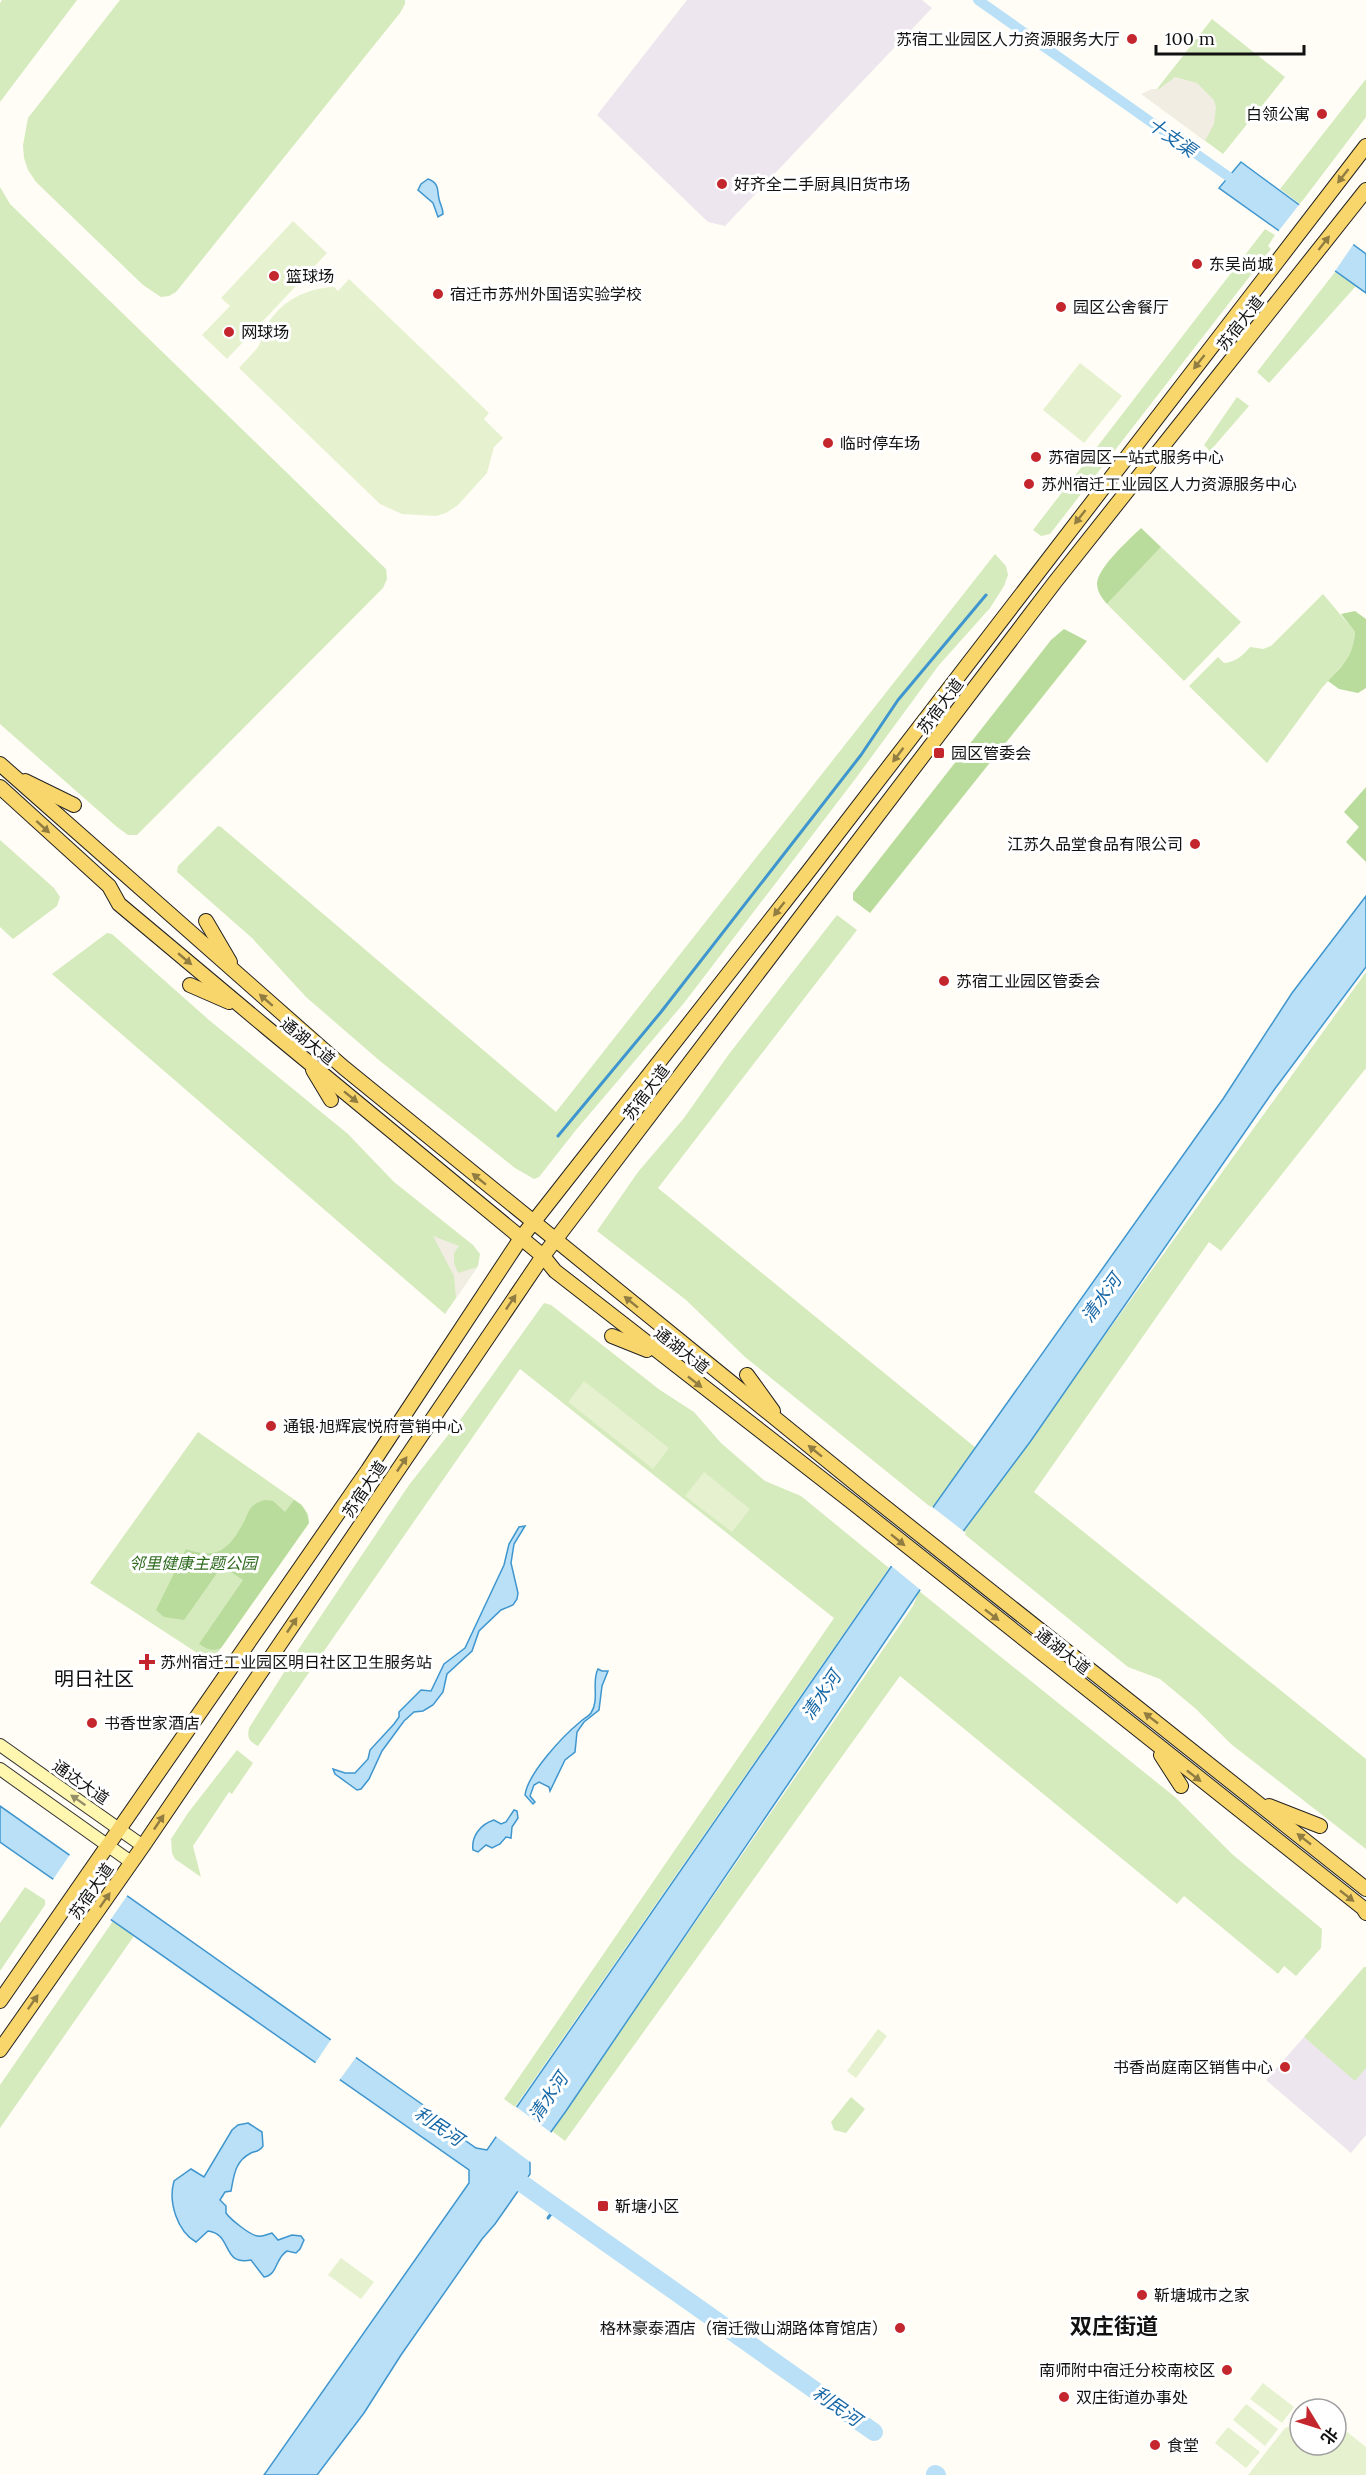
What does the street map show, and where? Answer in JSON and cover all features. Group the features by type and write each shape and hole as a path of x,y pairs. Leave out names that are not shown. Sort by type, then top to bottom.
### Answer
{"main road":[{"name":"苏宿大道","path":"0,2001 374,1460 521,1238 808,872 1366,146"},
{"name":"苏宿大道","path":"0,2050 143,1846 543,1256 1055,582 1366,189"},
{"name":"通湖大道","path":"0,764 343,1067 861,1488 1366,1889"},
{"path":"11,774 74,805"},
{"name":"通湖大道","path":"0,788 109,886 119,904 543,1256 555,1271 853,1503 1366,1913"},
{"path":"206,921 237,975"},
{"path":"190,985 243,1008"},
{"path":"307,1061 331,1100"},
{"path":"612,1336 662,1356"},
{"path":"747,1375 783,1425"},
{"path":"1153,1744 1181,1786"},
{"name":"通达大道","path":"0,1745 143,1846"},
{"path":"0,1769 128,1866"},
{"path":"1256,1802 1320,1826"}],"shaded area":[{"path":"687,0 922,0 932,8 725,226 708,222 597,115"},
{"path":"1175,77 1197,83 1214,100 1216,107 1214,124 1205,141 1141,94 1152,89 1159,89"},
{"path":"433,1236 459,1246 454,1253 454,1263 458,1273 477,1267 456,1298 454,1276"},
{"path":"1304,2037 1355,2080 1366,2068 1366,2135 1351,2153 1266,2080"}],"green space":[{"path":"2,0 77,0 0,102 0,3"},
{"path":"120,0 405,0 400,13 176,292 169,296 161,297 143,285 36,182 24,158 23,145 28,118"},
{"path":"1212,19 1285,77 1223,154 1149,99"},
{"path":"1366,79 1366,117 1300,204 1280,189"},
{"path":"0,187 10,204 386,569 387,579 383,588 137,835 128,835 117,827 0,724"},
{"name":"篮球场","path":"293,221 327,253 227,359 202,335 230,306 221,298"},
{"path":"1265,229 1275,235 1268,246 1271,249 1050,534 1041,536 1033,530"},
{"path":"1335,272 1356,286 1269,383 1257,372"},
{"path":"349,279 489,413 484,419 503,438 494,447 487,473 458,505 446,513 436,516 402,514 380,504 239,368 258,347 266,328 279,309 304,293 334,287 338,291"},
{"path":"1080,363 1122,396 1084,443 1043,410"},
{"path":"1237,397 1249,406 1210,451 1204,445"},
{"path":"1141,528 1161,547 1107,604 1098,589 1099,576 1115,554"},
{"path":"1161,547 1241,622 1184,681 1107,604"},
{"path":"995,554 1006,566 1008,575 990,608 939,665 684,1003 539,1177 534,1179 515,1168 380,1061 306,997 252,938 177,872 178,866 218,826 221,827 556,1112"},
{"path":"1323,594 1355,632 1353,649 1347,660 1321,689 1267,763 1189,686 1218,657 1224,663 1238,658 1250,647 1263,649 1271,646"},
{"path":"1355,611 1366,619 1366,688 1358,693 1339,689 1328,681 1347,660 1354,641 1355,632 1341,614"},
{"path":"1064,629 1087,641 870,913 853,900 853,893 1051,640"},
{"path":"1366,787 1366,862 1346,842 1359,827 1344,812"},
{"path":"0,840 54,888 60,897 57,906 13,939 0,927"},
{"path":"837,915 857,930 658,1188 976,1448 933,1509 745,1357 686,1300 597,1231 638,1172 684,1118 729,1054"},
{"path":"107,933 112,934 209,1020 348,1134 394,1182 473,1245 480,1254 478,1266 445,1314 52,974"},
{"path":"1366,972 1366,1068 1221,1251 1209,1242 1034,1492 1366,1759 1366,1849 1231,1744 1196,1709 1160,1679 1128,1667 963,1533"},
{"path":"544,1303 551,1305 660,1390 694,1412 721,1443 765,1481 801,1496 889,1568 515,2107 504,2099 834,1618 520,1369 258,1746 251,1741 249,1728 300,1647 409,1485 463,1416"},
{"path":"584,1381 669,1448 653,1469 568,1402"},
{"name":"邻里健康主题公园","path":"198,1432 302,1505 308,1514 309,1523 211,1662 90,1583"},
{"path":"704,1472 750,1509 732,1532 685,1496"},
{"path":"265,1500 273,1501 285,1512 294,1500 304,1510 309,1523 221,1648 207,1649 199,1644 243,1580 222,1566 184,1620 164,1617 156,1610 186,1549 212,1553 225,1548 236,1536 251,1507"},
{"path":"919,1591 1175,1797 1232,1854 1322,1929 1321,1948 1296,1976 1284,1966 1278,1974 1184,1896 1177,1904 900,1676 565,2141 552,2131 913,1606"},
{"path":"237,1750 253,1763 232,1794 229,1792 193,1846 201,1877 175,1859 171,1839 188,1813"},
{"path":"25,1887 45,1900 45,1905 0,1971 0,1923"},
{"path":"113,1921 134,1936 0,2128 0,2085"},
{"path":"1366,1967 1366,2068 1355,2081 1304,2037"},
{"path":"878,2029 887,2036 856,2078 847,2071"},
{"path":"851,2097 865,2109 846,2133 834,2130 831,2122"},
{"path":"341,2258 374,2282 361,2299 328,2275"},
{"path":"1263,2383 1288,2402 1288,2415 1282,2423 1250,2399"},
{"path":"1246,2404 1278,2429 1265,2446 1233,2420"},
{"path":"1228,2427 1260,2452 1246,2468 1215,2443"},
{"path":"1288,2427 1288,2457 1348,2457 1348,2433 1366,2447 1366,2475 1248,2475"}],"water":[{"path":"1241,162 1366,254 1366,293 1219,188"},
{"path":"428,179 437,187 443,210 443,214 438,217 433,203 418,190 421,184"},
{"name":"清水河","path":"1366,896 1366,967 1274,1090 1030,1442 926,1581 530,2161 530,2174 401,2355 364,2413 317,2475 264,2475 469,2183 469,2170 0,1842 0,1806 433,2112 432,2117 476,2148 487,2150 902,1551 1223,1099 1292,993"},
{"path":"525,1526 514,1544 511,1563 518,1593 517,1599 513,1605 501,1610 479,1631 472,1651 447,1674 443,1692 433,1705 423,1711 414,1712 404,1721 382,1751 369,1779 361,1789 357,1790 335,1774 333,1769 355,1773 368,1759 370,1750 394,1724 399,1717 399,1712 421,1690 431,1691 444,1664 465,1648 504,1565 509,1544 519,1527"},
{"path":"598,1669 608,1671 602,1686 599,1710 584,1722 577,1732 575,1752 565,1760 550,1791 549,1787 539,1782 534,1785 530,1796 535,1802 533,1804 525,1795 532,1776 556,1745 594,1708 595,1679"},
{"path":"514,1810 517,1811 518,1818 512,1827 511,1838 506,1837 492,1848 486,1845 478,1852 473,1850 475,1835 481,1828 494,1820 501,1824 506,1822"},
{"path":"248,2123 262,2132 263,2146 246,2156 238,2164 231,2191 225,2192 220,2200 226,2206 226,2213 241,2227 255,2235 272,2233 278,2240 292,2235 301,2236 304,2240 296,2253 287,2251 283,2254 272,2273 264,2277 251,2260 242,2261 235,2258 216,2233 208,2231 196,2242 189,2237 179,2223 172,2198 174,2181 191,2169 204,2177 232,2130 238,2125"}],"pier":[{"path":"1302,201 1355,242 1333,274 1277,233"},
{"path":"931,1506 966,1533 923,1592 889,1564"},
{"path":"71,1853 129,1893 109,1922 52,1881"},
{"path":"332,2038 357,2056 338,2082 314,2065"},
{"path":"515,2106 553,2134 533,2164 494,2135"}],"waterway":[{"name":"十支渠","path":"978,0 1239,184"},
{"path":"558,1136 661,1012 861,755 898,700 986,595"},
{"name":"利民河","path":"503,2170 874,2432"},
{"path":"548,2218 556,2207"}],"place":[{"name":"苏宿工业园区人力资源服务大厅","path":"1132,39"},
{"name":"白领公寓","path":"1322,114"},
{"name":"好齐全二手厨具旧货市场","path":"722,184"},
{"name":"东吴尚城","path":"1197,264"},
{"name":"篮球场","path":"274,276"},
{"name":"宿迁市苏州外国语实验学校","path":"438,294"},
{"name":"园区公舍餐厅","path":"1061,307"},
{"name":"网球场","path":"229,332"},
{"name":"临时停车场","path":"828,443"},
{"name":"苏宿园区一站式服务中心","path":"1036,457"},
{"name":"苏州宿迁工业园区人力资源服务中心","path":"1029,484"},
{"name":"园区管委会","path":"939,753"},
{"name":"江苏久品堂食品有限公司","path":"1195,844"},
{"name":"苏宿工业园区管委会","path":"944,981"},
{"name":"通银·旭辉宸悦府营销中心","path":"271,1426"},
{"name":"苏州宿迁工业园区明日社区卫生服务站","path":"147,1662"},
{"name":"书香世家酒店","path":"92,1723"},
{"name":"书香尚庭南区销售中心","path":"1285,2067"},
{"name":"靳塘小区","path":"603,2206"},
{"name":"靳塘城市之家","path":"1142,2295"},
{"name":"格林豪泰酒店（宿迁微山湖路体育馆店）","path":"900,2328"},
{"name":"南师附中宿迁分校南校区","path":"1227,2370"},
{"name":"双庄街道办事处","path":"1064,2397"},
{"name":"食堂","path":"1155,2445"}],"district":[{"name":"明日社区","path":"94,1678"},
{"name":"双庄街道","path":"1114,2326"}]}
